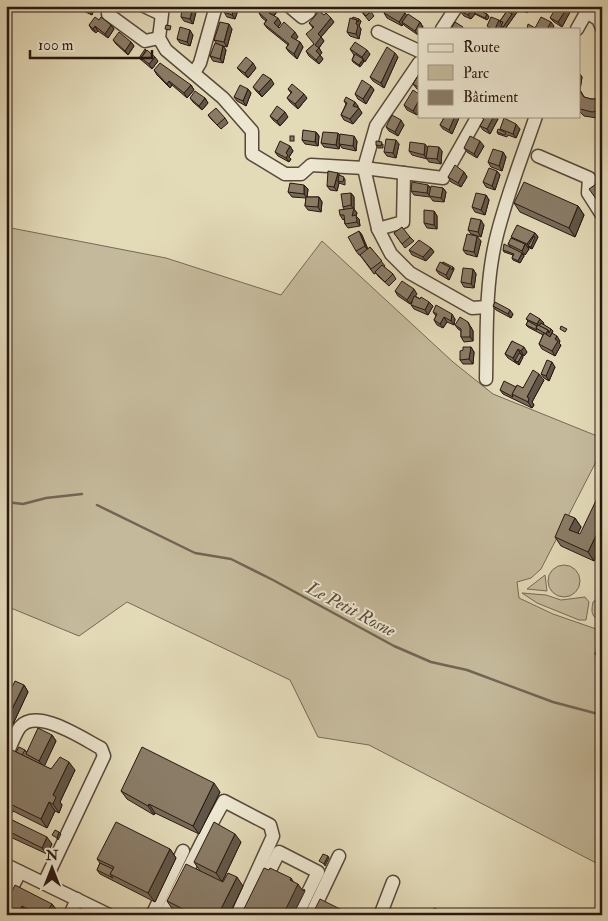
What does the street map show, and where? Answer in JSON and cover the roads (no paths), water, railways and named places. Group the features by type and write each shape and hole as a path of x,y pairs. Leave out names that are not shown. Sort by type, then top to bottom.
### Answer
{"street":[{"path":"108,6 108,14 145,41 159,38"},
{"path":"144,6 162,10 159,38 166,50 223,98 252,131 252,154 285,174 301,174 311,165 364,168 443,178 477,118"},
{"path":"194,73 200,63 216,6"},
{"path":"289,6 302,18 309,12 307,6"},
{"path":"443,28 457,6"},
{"path":"577,28 588,9 598,19 602,28"},
{"path":"378,32 418,51"},
{"path":"418,64 376,126 364,168 378,229 392,254 410,273 472,308 487,307"},
{"path":"486,379 487,307 495,241 508,196 535,118"},
{"path":"538,156 589,178 588,193 602,214"},
{"path":"378,229 403,222 404,173"},
{"path":"6,755 20,727 31,721 44,720 101,748 104,756 44,883"},
{"path":"165,915 206,832 224,801 270,825 273,836 237,915"},
{"path":"152,915 183,852"},
{"path":"248,915 279,852 318,872 297,915"},
{"path":"311,915 339,856"},
{"path":"6,865 109,915"},
{"path":"6,899 20,872"},
{"path":"383,915 381,914 393,882"},
{"path":"70,915 77,899"}],"waterway":[{"name":"Le Petit Rosne","path":"6,502 23,504 46,498 82,494"},
{"name":"Le Petit Rosne","path":"97,505 195,553 231,559 394,646 431,662 467,670 553,702 602,715"}]}
